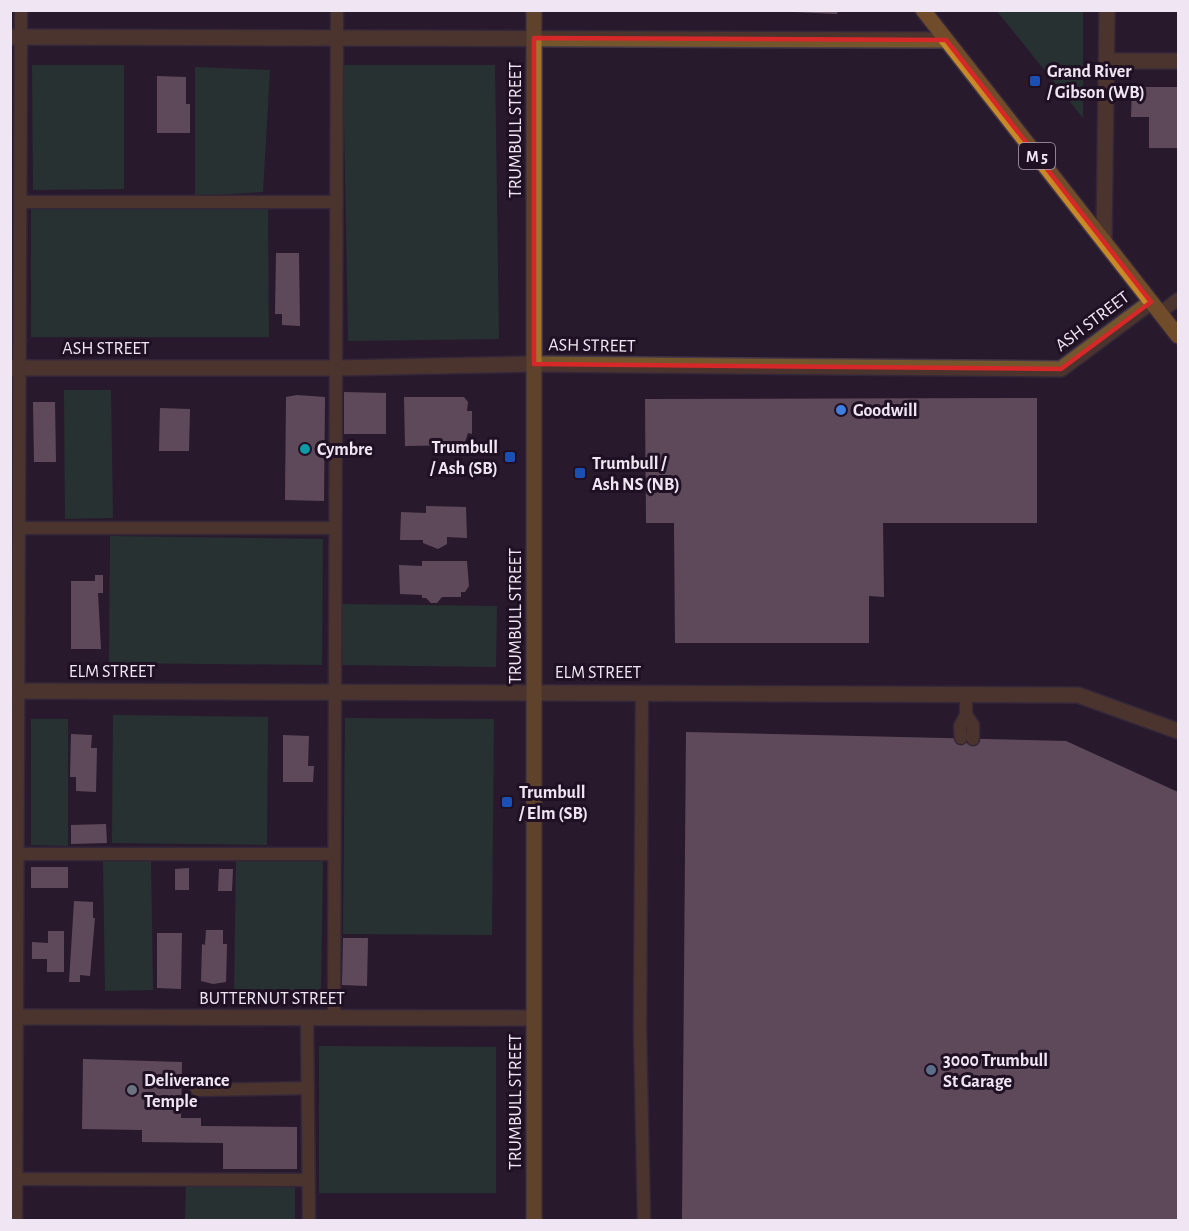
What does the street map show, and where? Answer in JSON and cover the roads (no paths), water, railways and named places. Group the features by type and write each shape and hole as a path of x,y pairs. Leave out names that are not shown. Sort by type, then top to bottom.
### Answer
{"main road":[{"name":"M 5","path":"924,10 1179,336"}],"street":[{"name":"TRUMBULL STREET","path":"534,10 534,1221"},
{"path":"1104,242 1107,10"},
{"path":"16,37 337,40 534,38 946,40"},
{"path":"1107,61 1179,61"},
{"name":"ASH STREET","path":"16,368 336,368 534,364 1060,369 1156,307"},
{"name":"ELM STREET","path":"15,691 1078,694 1179,731"},
{"name":"BUTTERNUT STREET","path":"13,1017 534,1018"}],"lane":[{"path":"16,1221 13,1017 18,854 15,691 21,528 16,368 21,202 16,37 21,10"},
{"path":"334,1017 333,691 337,10"},
{"path":"21,202 336,202"},
{"path":"1156,307 1179,299"},
{"path":"21,528 335,528"},
{"path":"642,692 640,1029 644,1221"},
{"path":"966,694 966,715 960,726 967,739"},
{"path":"18,854 334,854"},
{"path":"307,1018 309,1221"},
{"path":"197,1090 308,1088"},
{"path":"16,1179 308,1180"}],"place":[{"name":"Grand River / Gibson (WB)","path":"1035,81"},
{"name":"Goodwill","path":"841,410"},
{"name":"Cymbre","path":"305,449"},
{"name":"Trumbull / Ash (SB)","path":"510,457"},
{"name":"Trumbull / Ash NS (NB)","path":"580,473"},
{"name":"Trumbull / Elm (SB)","path":"507,802"},
{"name":"3000 Trumbull St Garage","path":"931,1070"},
{"name":"Deliverance Temple","path":"132,1090"}]}
